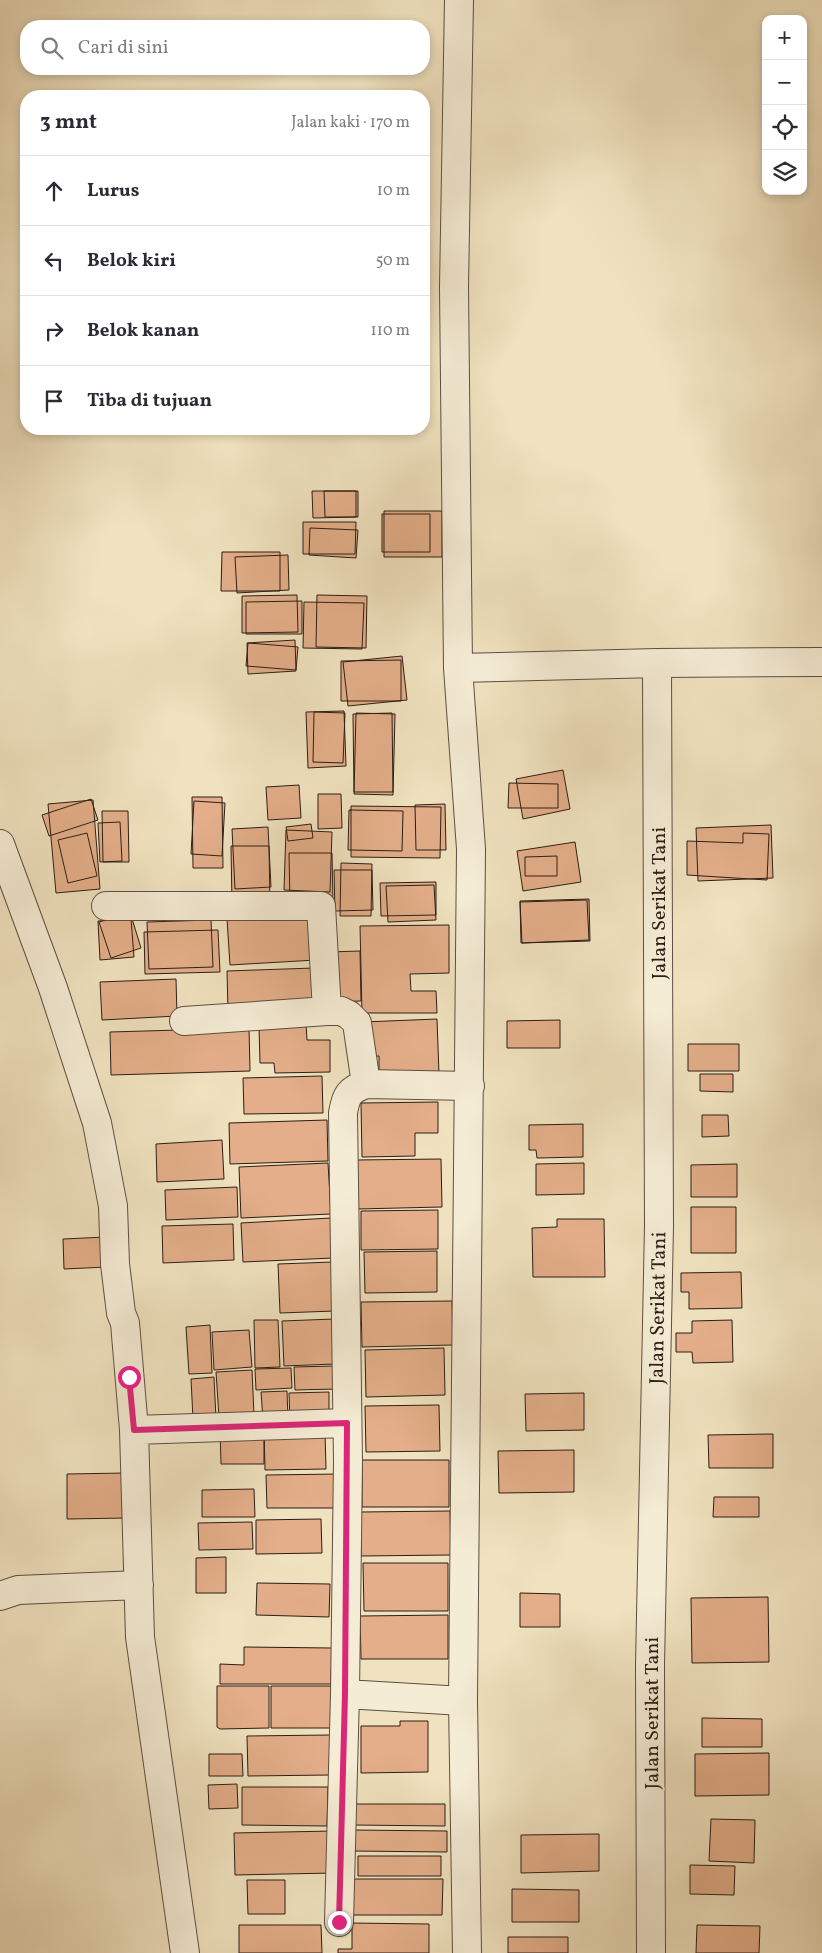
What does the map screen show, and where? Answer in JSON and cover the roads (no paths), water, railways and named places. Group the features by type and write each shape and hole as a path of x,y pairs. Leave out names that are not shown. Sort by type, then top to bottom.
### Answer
{"street":[{"path":"459,0 454,287 471,849 463,1701 467,1953"},
{"path":"465,668 657,663 822,662"},
{"name":"Jalan Serikat Tani","path":"651,1953 650,1665 659,1226 657,663"},
{"path":"0,844 53,988 97,1122 113,1206 115,1264 121,1313 125,1323 134,1430 140,1637 185,1953"},
{"path":"106,906 321,906 327,1011"},
{"path":"184,1021 341,1011 349,1015 357,1023 366,1084"},
{"path":"339,1922 345,1694 347,1423 343,1113 345,1099 353,1089 366,1084 470,1086"},
{"path":"134,1430 347,1423"},
{"path":"0,1596 18,1590 139,1585"},
{"path":"345,1694 463,1701"}]}
